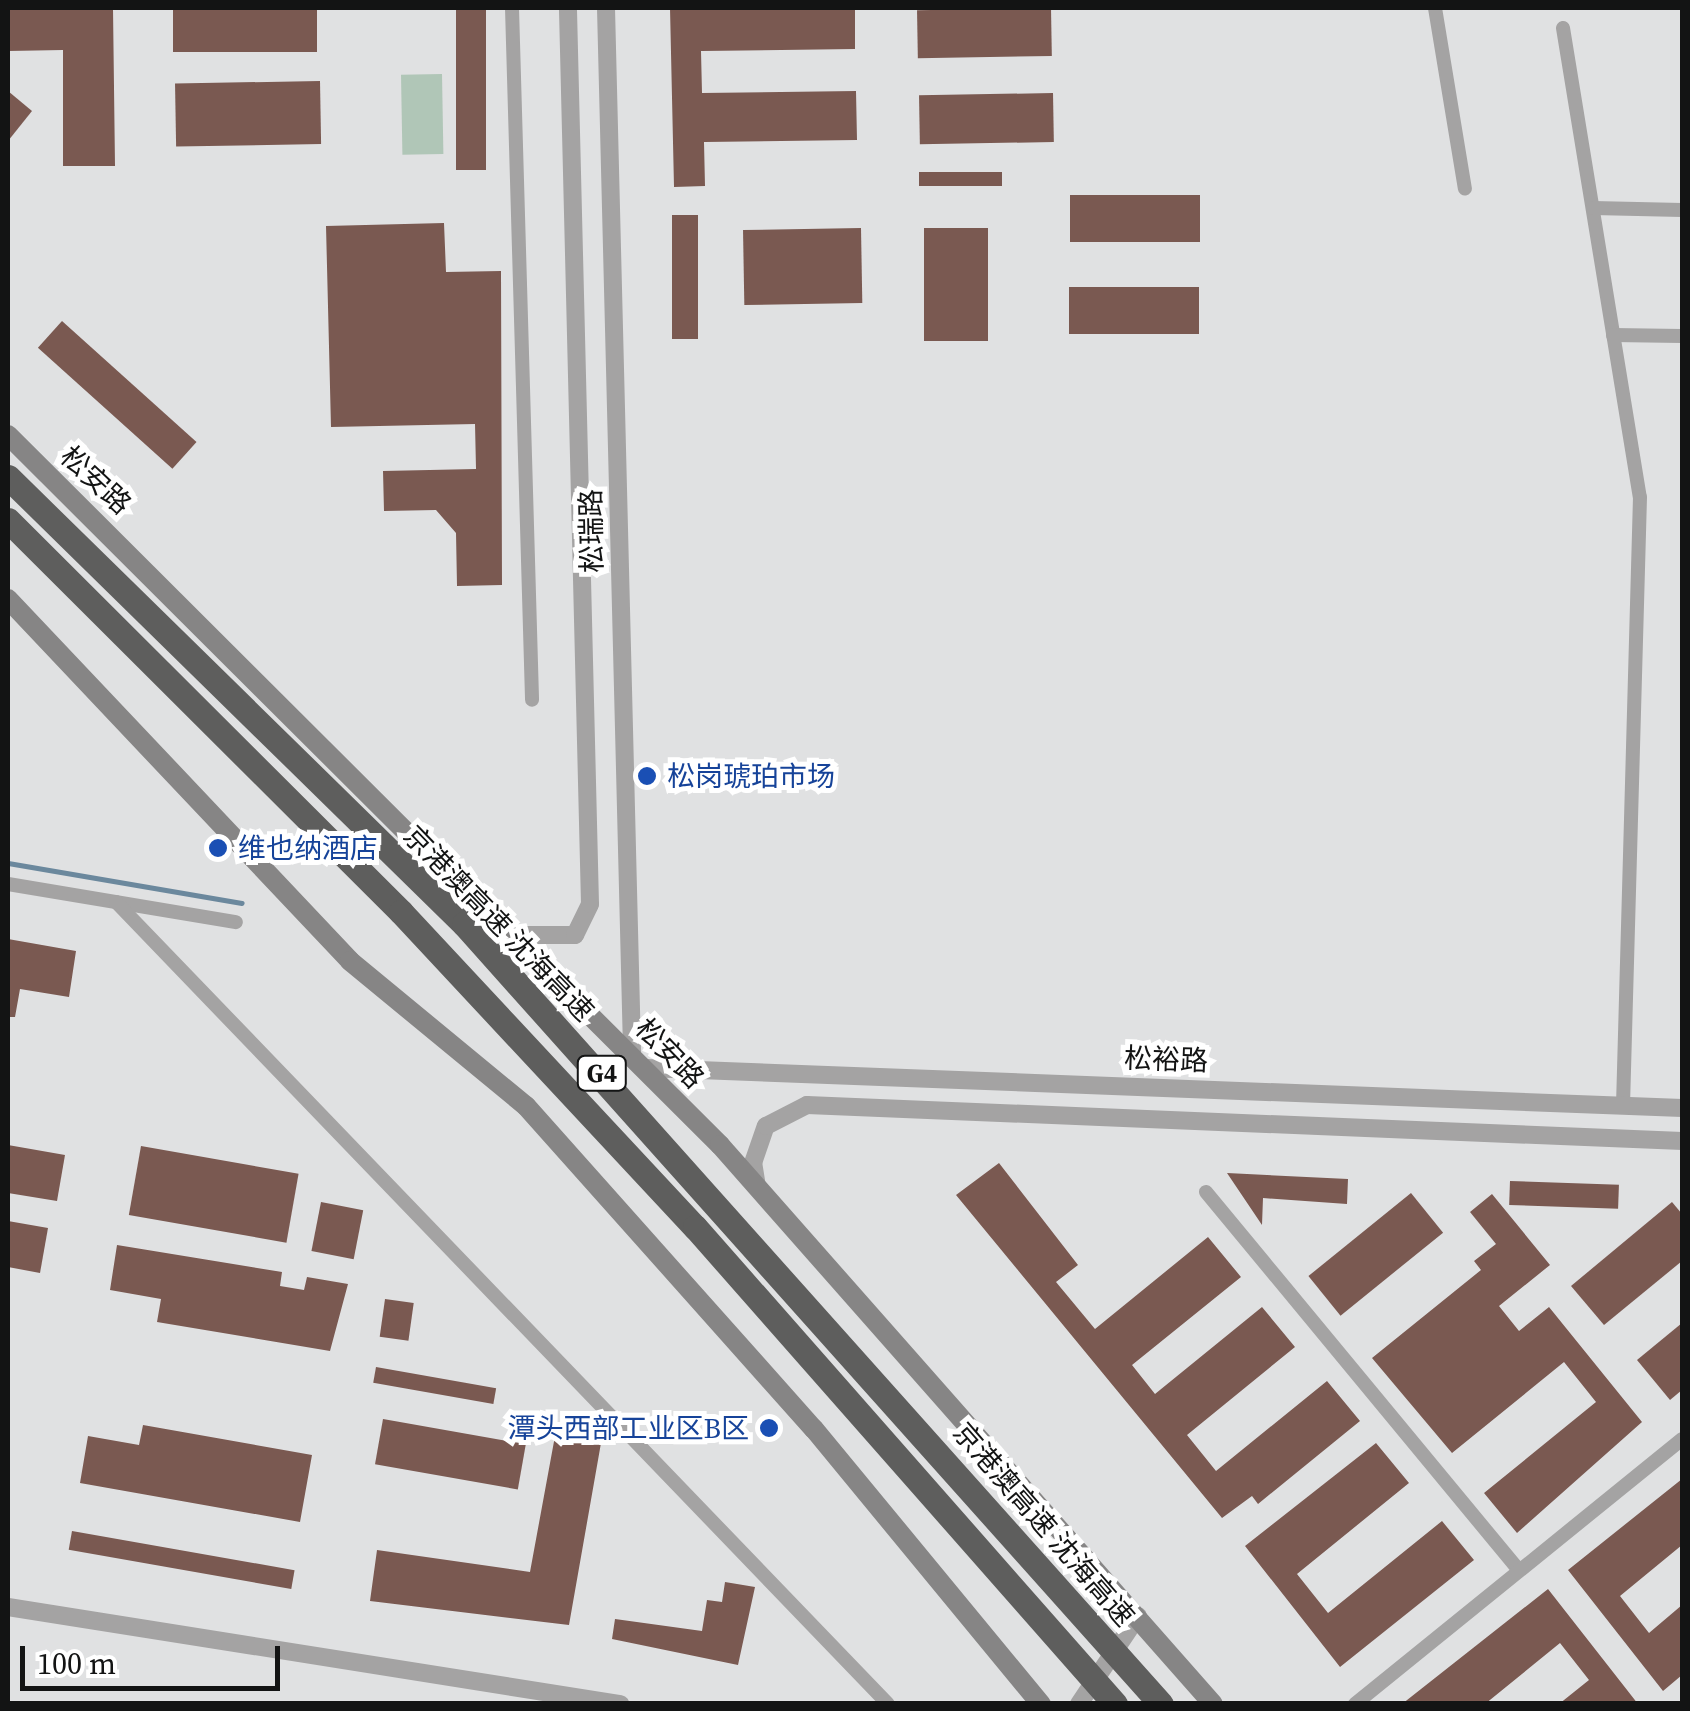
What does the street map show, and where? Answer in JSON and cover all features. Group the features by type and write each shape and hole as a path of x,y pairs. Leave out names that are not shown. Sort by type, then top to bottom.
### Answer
{"highway":[{"name":"京港澳高速 沈海高速","path":"8,477 464,924 1161,1704"},
{"name":"G4","path":"8,520 401,912 694,1227 1115,1704"}],"main road":[{"name":"松安路","path":"8,435 639,1060 757,1187 1213,1704"},
{"path":"8,599 350,961 526,1106 814,1429 1041,1704"}],"street":[{"path":"512,8 532,700"},
{"name":"松瑞路","path":"516,935 576,935 590,904 568,8"},
{"name":"松瑞路","path":"606,8 639,1060"},
{"path":"1436,8 1465,190"},
{"path":"1563,28 1640,497 1624,1106"},
{"path":"1593,208 1682,210"},
{"path":"1614,334 1682,336"},
{"path":"8,884 236,922"},
{"path":"116,902 888,1704"},
{"name":"松裕路","path":"639,1060 1682,1108"},
{"path":"757,1187 753,1163 766,1126 807,1105 1682,1141"},
{"path":"1206,1192 1519,1570"},
{"path":"1355,1704 1682,1439"},
{"path":"8,1607 620,1704"},
{"path":"1078,1704 1138,1616"},
{"path":"1370,1691 1380,1704"}],"green space":[{"path":"442,74 443,154 402,155 401,75"}],"building":[{"path":"8,8 113,8 115,166 63,166 63,50 8,51"},
{"path":"173,8 317,8 317,52 173,52"},
{"path":"456,8 486,8 486,170 456,170"},
{"path":"670,8 855,8 855,49 701,51 702,93 856,91 857,140 704,142 705,186 674,187"},
{"path":"1051,8 1052,56 918,58 917,10"},
{"path":"320,81 321,144 176,147 175,84"},
{"path":"8,91 32,111 8,141"},
{"path":"1053,93 1054,142 920,144 919,95"},
{"path":"919,172 1002,172 1002,186 919,186"},
{"path":"1070,195 1200,195 1200,242 1070,242"},
{"path":"672,215 698,215 698,339 672,339"},
{"path":"444,223 446,272 501,271 502,585 457,586 456,533 436,510 384,511 383,471 476,469 475,424 331,427 326,226"},
{"path":"861,228 862,303 744,305 743,230"},
{"path":"924,228 988,228 988,341 924,341"},
{"path":"1069,287 1199,287 1199,334 1069,334"},
{"path":"62,321 197,442 172,469 38,348"},
{"path":"8,939 76,951 69,997 20,989 15,1017 8,1017"},
{"path":"8,1145 65,1155 57,1201 8,1193"},
{"path":"141,1146 299,1174 286,1243 129,1215"},
{"path":"999,1163 1078,1265 1056,1282 1095,1329 1208,1237 1241,1277 1132,1365 1155,1394 1262,1307 1295,1347 1187,1435 1216,1471 1327,1381 1360,1421 1258,1504 1252,1496 1222,1518 956,1195"},
{"path":"1227,1173 1348,1179 1347,1204 1263,1198 1262,1225"},
{"path":"1510,1181 1619,1185 1618,1209 1509,1205"},
{"path":"1411,1193 1443,1233 1341,1316 1308,1276"},
{"path":"1492,1194 1550,1265 1499,1306 1519,1331 1549,1307 1642,1422 1517,1533 1484,1493 1596,1402 1564,1362 1452,1453 1372,1358 1481,1270 1474,1261 1496,1244 1470,1212"},
{"path":"321,1202 363,1210 354,1259 311,1251"},
{"path":"1672,1202 1682,1214 1682,1261 1604,1325 1571,1286"},
{"path":"8,1221 48,1228 40,1273 8,1267"},
{"path":"117,1245 282,1272 280,1286 304,1290 307,1277 348,1284 330,1351 157,1322 161,1299 110,1290"},
{"path":"385,1299 414,1303 408,1341 380,1337"},
{"path":"1682,1323 1682,1390 1670,1400 1637,1360"},
{"path":"376,1367 496,1388 493,1404 373,1383"},
{"path":"383,1419 526,1444 518,1489 375,1464"},
{"path":"143,1425 312,1455 300,1522 80,1483 88,1436 139,1445"},
{"path":"555,1436 601,1443 569,1625 370,1601 377,1550 530,1572"},
{"path":"1376,1443 1409,1483 1297,1574 1328,1613 1442,1521 1474,1560 1340,1667 1245,1546"},
{"path":"1682,1479 1682,1545 1620,1596 1649,1633 1682,1605 1682,1675 1663,1691 1568,1570"},
{"path":"72,1531 295,1570 291,1589 69,1550"},
{"path":"725,1582 755,1587 738,1665 612,1639 615,1619 702,1631 707,1600 722,1602"},
{"path":"1548,1589 1638,1704 1559,1704 1589,1680 1560,1643 1485,1704 1402,1704"}],"waterway":[{"path":"8,863 242,903"}],"place":[{"name":"松岗琥珀市场","path":"647,776"},
{"name":"维也纳酒店","path":"218,848"},
{"name":"潭头西部工业区B区","path":"769,1428"}]}
